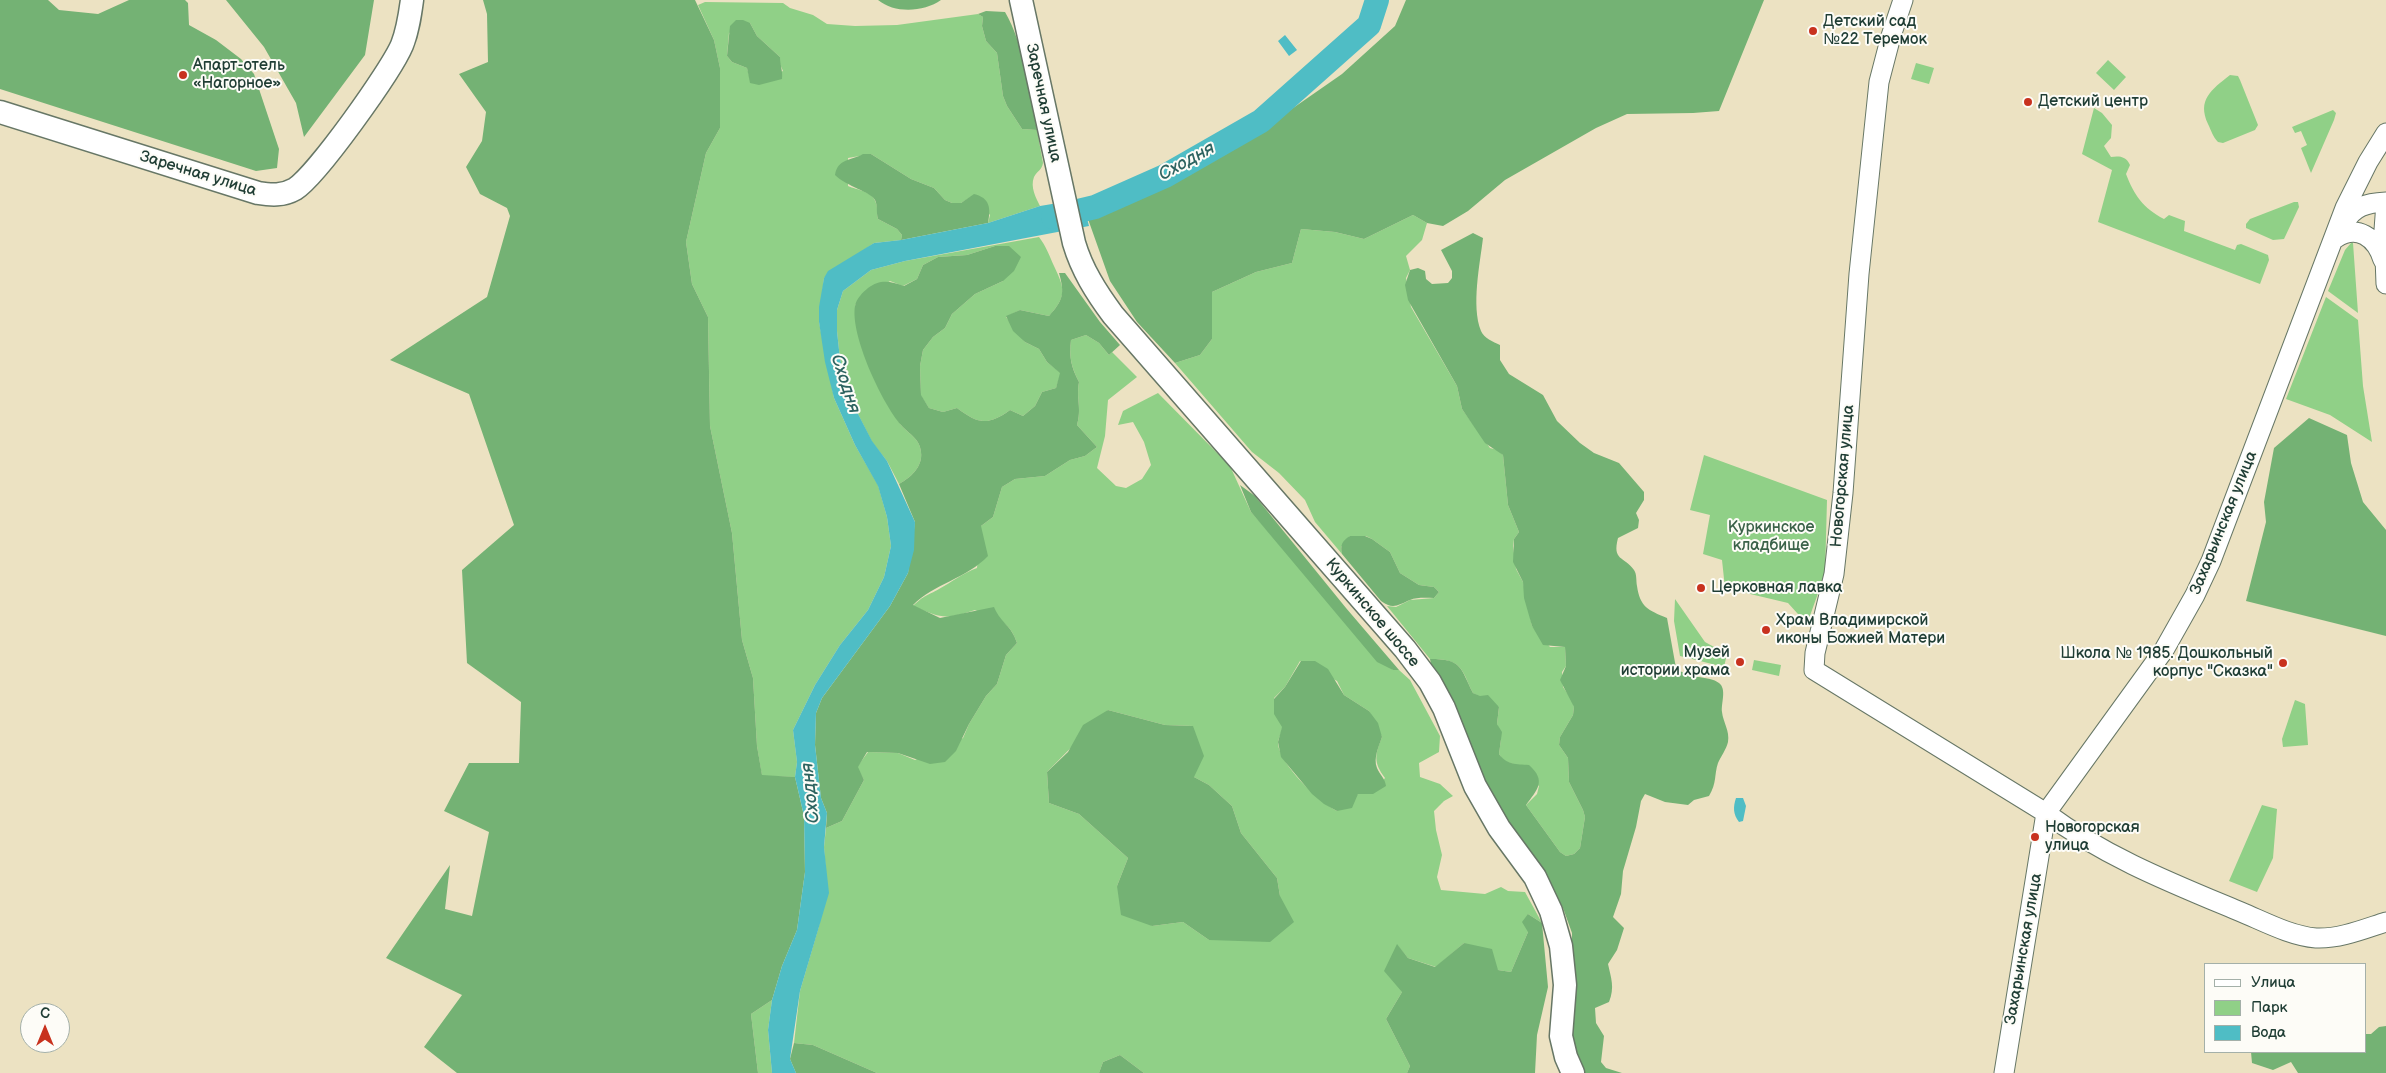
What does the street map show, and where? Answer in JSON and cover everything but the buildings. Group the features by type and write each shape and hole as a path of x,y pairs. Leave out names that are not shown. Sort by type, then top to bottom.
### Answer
{"main road":[{"name":"Заречная улица","path":"0,112 242,189 272,196 282,194 295,189 316,170 393,63 407,31 412,0"},
{"name":"Заречная улица","path":"1021,0 1066,206"},
{"name":"Куркинское шоссе","path":"1066,206 1074,243 1082,267 1093,288 1112,315 1405,648 1430,682 1444,708 1475,786 1499,828 1535,877 1552,911 1561,946 1565,985 1561,1036 1566,1057 1573,1073"}],"street":[{"name":"Новогорская улица","path":"1903,0 1891,36 1877,97 1859,274 1843,493 1834,574 1815,653 1814,670 2046,813 2070,831 2158,877 2284,930 2314,938 2331,938 2386,922"},
{"name":"Захарьинская улица","path":"2004,1073 2046,813 2140,687 2196,595 2212,561 2352,192 2386,133"},
{"name":"Захарьинская улица","path":"2336,238 2348,216 2359,207 2371,203 2386,203"},
{"path":"2386,203 2384,265 2386,284"},
{"path":"2336,238 2344,233 2354,231 2367,235 2380,249 2384,265"}],"green space":[{"path":"0,0 48,0 59,10 98,14 129,0 185,0 188,3 189,25 216,40 241,59 254,74 279,149 277,168 256,171 0,89"},
{"path":"226,0 374,0 365,55 304,137 296,103 264,47"},
{"path":"483,0 695,0 714,40 720,68 720,128 706,153 686,242 692,284 708,317 710,426 732,533 742,640 753,678 757,746 762,775 795,777 804,816 805,872 797,930 782,966 772,1000 751,1014 758,1073 457,1073 424,1047 462,995 386,958 450,865 445,909 472,916 489,832 444,811 469,763 519,763 521,702 467,663 462,570 514,525 469,394 390,360 487,297 510,216 507,208 480,194 466,167 482,141 486,112 459,74 488,62 487,14"},
{"path":"878,0 941,0 926,7 910,10 893,8"},
{"path":"1406,0 1764,0 1719,111 1627,114 1596,128 1505,180 1468,211 1443,226 1427,223 1413,215 1364,239 1335,232 1301,229 1292,263 1256,272 1212,292 1212,339 1200,355 1175,363 1137,322 1110,281 1088,219 1250,138 1342,74 1395,26"},
{"path":"705,2 783,3 790,8 813,15 827,24 855,26 897,25 978,14 983,17 982,26 986,41 997,53 1003,96 1007,106 1022,129 1037,130 1043,163 1033,181 1034,192 1040,206 988,223 990,215 974,195 961,203 952,203 945,200 934,188 911,179 871,154 848,158 848,186 872,196 877,205 878,219 897,229 902,235 901,240 874,243 824,278 819,322 834,398 855,445 878,485 887,517 891,546 884,577 868,610 840,645 815,685 793,730 797,762 795,777 762,776 757,746 753,678 742,640 732,533 710,426 708,317 692,284 686,242 706,153 720,128 720,68 714,40 698,5","holes":["750,23 757,36 780,57 783,71 751,83 747,68 732,62 727,56 729,33"]},
{"path":"986,11 1005,12 1012,25 1025,69 1037,130 1022,129 1007,106 1003,96 997,53 986,41 982,26 983,17 978,14"},
{"path":"736,20 750,23 757,36 780,57 782,79 759,85 750,83 747,68 732,62 727,56 730,26"},
{"path":"2108,60 2126,77 2114,90 2096,73"},
{"path":"1916,63 1934,68 1929,84 1911,79"},
{"path":"2230,75 2238,76 2258,125 2255,130 2223,143 2218,142 2213,136 2204,108 2208,96"},
{"path":"2094,108 2102,113 2112,125 2111,138 2104,146 2111,157 2122,157 2130,165 2126,174 2140,200 2150,210 2164,219 2169,215 2185,221 2184,231 2235,250 2237,245 2241,244 2268,255 2269,260 2260,284 2098,222 2112,170 2082,154"},
{"path":"2333,110 2336,113 2334,120 2311,173 2301,148 2307,145 2301,131 2295,133 2292,127"},
{"path":"863,154 871,154 911,179 934,188 945,200 952,203 961,203 974,194 983,198 989,208 988,223 901,240 902,235 897,229 878,219 876,202 873,197 835,175 842,163"},
{"path":"2298,202 2299,207 2284,239 2273,240 2246,228 2246,224 2250,219"},
{"path":"1413,215 1427,223 1422,240 1406,256 1410,270 1406,278 1411,307 1457,386 1462,409 1490,448 1498,450 1503,455 1508,505 1519,532 1514,539 1513,546 1516,569 1523,582 1532,626 1550,647 1565,647 1566,666 1562,672 1563,687 1572,700 1574,707 1573,715 1560,737 1559,745 1568,758 1569,782 1585,817 1580,848 1574,854 1566,856 1560,852 1526,805 1537,794 1539,786 1513,764 1504,761 1499,754 1501,739 1497,724 1499,707 1473,693 1463,672 1455,663 1441,659 1430,659 1387,606 1396,607 1410,600 1434,598 1439,592 1434,587 1419,585 1400,573 1390,552 1366,536 1350,536 1341,547 1342,554 1315,522 1305,500 1279,473 1252,452 1175,363 1200,355 1212,339 1212,292 1256,272 1292,263 1301,229 1335,232 1364,239"},
{"path":"1473,233 1483,238 1476,297 1478,321 1482,333 1486,338 1500,345 1500,360 1509,374 1543,395 1557,421 1580,443 1594,453 1619,463 1644,492 1644,500 1636,513 1639,520 1638,528 1618,538 1618,555 1635,572 1638,593 1646,607 1667,618 1676,668 1693,676 1715,681 1723,689 1722,712 1728,734 1728,742 1718,763 1709,796 1694,800 1688,805 1665,802 1645,794 1641,801 1636,827 1623,871 1621,894 1613,917 1624,928 1617,950 1608,964 1612,983 1611,997 1609,1002 1595,1008 1596,1023 1604,1036 1601,1062 1606,1068 1622,1073 1583,1073 1572,1042 1572,933 1563,908 1547,879 1502,815 1470,750 1454,704 1430,659 1441,659 1455,663 1462,671 1473,693 1480,696 1488,695 1499,707 1497,724 1502,732 1499,754 1509,762 1529,765 1538,776 1537,790 1526,805 1560,852 1566,856 1574,854 1580,848 1585,817 1569,782 1568,758 1559,745 1560,737 1573,715 1574,707 1560,680 1566,666 1565,647 1543,645 1532,626 1524,598 1523,582 1513,562 1514,539 1519,532 1508,505 1503,455 1485,443 1462,409 1457,386 1408,300 1405,285 1410,270 1418,268 1425,271 1426,279 1432,284 1448,283 1452,278 1452,271 1441,250"},
{"path":"1039,237 1044,244 1062,287 1059,303 1049,316 1020,310 1006,317 1025,342 1039,349 1047,362 1061,373 1056,388 1042,392 1035,406 1023,416 1010,410 989,421 977,420 957,408 943,412 929,408 921,396 920,366 923,350 933,337 945,328 952,314 975,294 1003,281 995,246 967,255 938,257 923,265 917,279 903,286 890,281 855,305 861,343 868,364 897,419 920,447 921,457 918,467 907,479 899,484 887,461 872,442 855,408 845,378 840,359 837,331 837,310 843,291 871,270 905,261"},
{"path":"2353,243 2358,313 2328,291 2345,250"},
{"path":"995,246 1009,246 1021,257 1014,271 1003,281 975,294 952,314 945,328 933,337 923,350 920,366 921,395 929,408 943,412 957,408 977,420 983,421 995,419 1010,410 1023,416 1035,406 1042,392 1056,388 1060,373 1047,362 1039,349 1025,342 1013,331 1006,316 1020,310 1049,316 1062,296 1059,273 1065,273 1100,322 1120,345 1109,355 1099,343 1086,335 1071,340 1071,362 1079,382 1077,425 1097,447 1085,456 1070,460 1045,476 1015,479 1002,487 993,517 981,526 988,556 980,564 921,598 913,605 940,618 994,607 1000,618 1012,632 1017,643 1006,655 997,684 986,696 969,724 956,751 945,762 930,764 898,753 867,752 858,767 864,780 842,821 826,828 827,813 821,798 815,745 816,713 822,698 890,606 908,573 915,522 899,484 915,471 921,457 919,444 893,415 869,368 857,334 855,306 858,298 872,285 890,282 904,286 917,279 923,265 938,257 967,255"},
{"path":"2326,297 2358,320 2363,386 2372,442 2330,415 2286,399"},
{"path":"1086,335 1099,343 1109,355 1112,352 1137,377 1108,400 1105,436 1097,468 1116,486 1126,488 1142,479 1151,465 1144,442 1133,422 1118,425 1123,411 1158,393 1230,466 1251,512 1393,670 1399,670 1410,680 1440,736 1439,752 1419,763 1420,777 1440,784 1453,796 1444,801 1434,811 1442,855 1437,877 1441,890 1485,894 1501,887 1508,891 1525,892 1542,923 1528,914 1528,932 1511,972 1498,970 1464,943 1436,967 1408,958 1397,945 1402,992 1386,1019 1410,1066 1407,1073 1144,1073 1120,1055 1103,1062 1099,1073 877,1073 813,1045 794,1043 800,991 819,926 826,873 824,847 826,828 842,821 864,780 857,767 868,752 898,753 915,760 963,738 986,696 997,684 1006,655 1017,643 1006,624 975,610 957,615 943,616 913,606 926,596 977,568 981,526 993,517 1002,487 1015,479 1045,476 1070,460 1085,456 1097,447 1077,425 1079,382 1071,361 1071,340","holes":["1300,661 1337,681 1344,695 1369,711 1382,737 1376,758 1378,767 1385,778 1373,793 1358,794 1337,811 1320,800 1301,782 1280,752 1278,743 1282,725 1274,698 1285,687","1108,710 1165,725 1193,726 1194,777 1209,785 1232,806 1241,833 1277,878 1280,896 1209,940 1183,922 1152,926 1117,886 1128,858 1079,814 1049,803 1047,772"]},
{"path":"2309,418 2347,435 2351,463 2363,502 2386,530 2386,636 2246,601 2266,522 2264,502 2274,448"},
{"name":"Куркинское кладбище","path":"1704,455 1827,500 1825,574 1807,624 1788,603 1725,588 1722,560 1703,554 1710,515 1690,510"},
{"path":"1240,485 1255,496 1399,670 1393,670 1377,662 1251,512"},
{"path":"1350,536 1365,536 1372,539 1390,552 1400,573 1419,585 1434,587 1439,592 1434,598 1416,598 1396,606 1385,604 1342,554 1342,544"},
{"path":"1675,599 1705,642 1727,654 1724,667 1680,656 1674,621"},
{"path":"1754,660 1781,665 1779,676 1752,670"},
{"path":"1301,661 1315,661 1328,669 1344,695 1369,711 1378,723 1382,737 1377,752 1376,764 1386,786 1373,794 1358,794 1352,808 1337,811 1324,804 1312,794 1281,757 1278,742 1282,727 1274,714 1274,699 1285,687"},
{"path":"2295,700 2305,704 2308,745 2283,747 2282,739"},
{"path":"1108,710 1165,725 1193,726 1204,756 1194,777 1209,785 1232,806 1241,833 1277,878 1280,896 1294,922 1270,942 1209,940 1183,922 1152,926 1121,915 1117,886 1128,858 1079,814 1049,803 1047,772 1068,752 1083,725"},
{"path":"2262,805 2277,809 2273,858 2257,892 2229,881"},
{"path":"1528,914 1542,923 1548,987 1537,1035 1535,1073 1407,1073 1410,1066 1386,1019 1402,992 1384,971 1397,944 1408,958 1435,967 1464,943 1492,949 1498,970 1511,972 1528,932 1522,922"},
{"path":"772,1000 768,1030 772,1073 758,1073 751,1014"},
{"path":"2386,1026 2386,1073 2298,1073 2291,1062 2273,1070 2252,1063 2251,1053 2366,1053 2366,1034 2371,1034 2379,1027"},
{"path":"794,1043 813,1045 877,1073 796,1073 790,1059"},
{"path":"1120,1055 1144,1073 1099,1073 1103,1062"}],"water":[{"path":"1285,35 1297,50 1289,56 1278,41"},
{"path":"1070,201 1083,203 1089,226 905,261 871,270 843,291 837,310 837,331 840,359 845,378 855,408 872,441 887,461 915,522 914,550 908,573 890,606 822,698 816,713 815,745 821,798 827,813 824,847 829,893 800,991 790,1059 796,1073 772,1073 768,1030 772,1000 782,966 797,930 805,872 804,816 795,777 797,762 793,730 815,685 840,645 868,610 884,577 891,546 887,517 878,486 855,445 834,398 825,362 819,322 819,307 824,278 828,271 874,243 901,240 988,223 1040,206"},
{"path":"1736,798 1743,798 1746,806 1743,821 1739,822 1734,810"}],"waterway":[{"name":"Сходня","path":"1053,217 1095,207 1165,176 1261,121 1369,25 1377,0"}],"place":[{"name":"Детский сад №22 Теремок","path":"1813,31"},
{"name":"Апарт-отель «Нагорное»","path":"183,75"},
{"name":"Детский центр","path":"2028,102"},
{"name":"Церковная лавка","path":"1701,588"},
{"name":"Храм Владимирской иконы Божией Матери","path":"1766,630"},
{"name":"Музей истории храма","path":"1740,662"},
{"name":"Школа № 1985. Дошкольный корпус \"Сказка\"","path":"2283,663"},
{"name":"Новогорская улица","path":"2035,837"}]}
